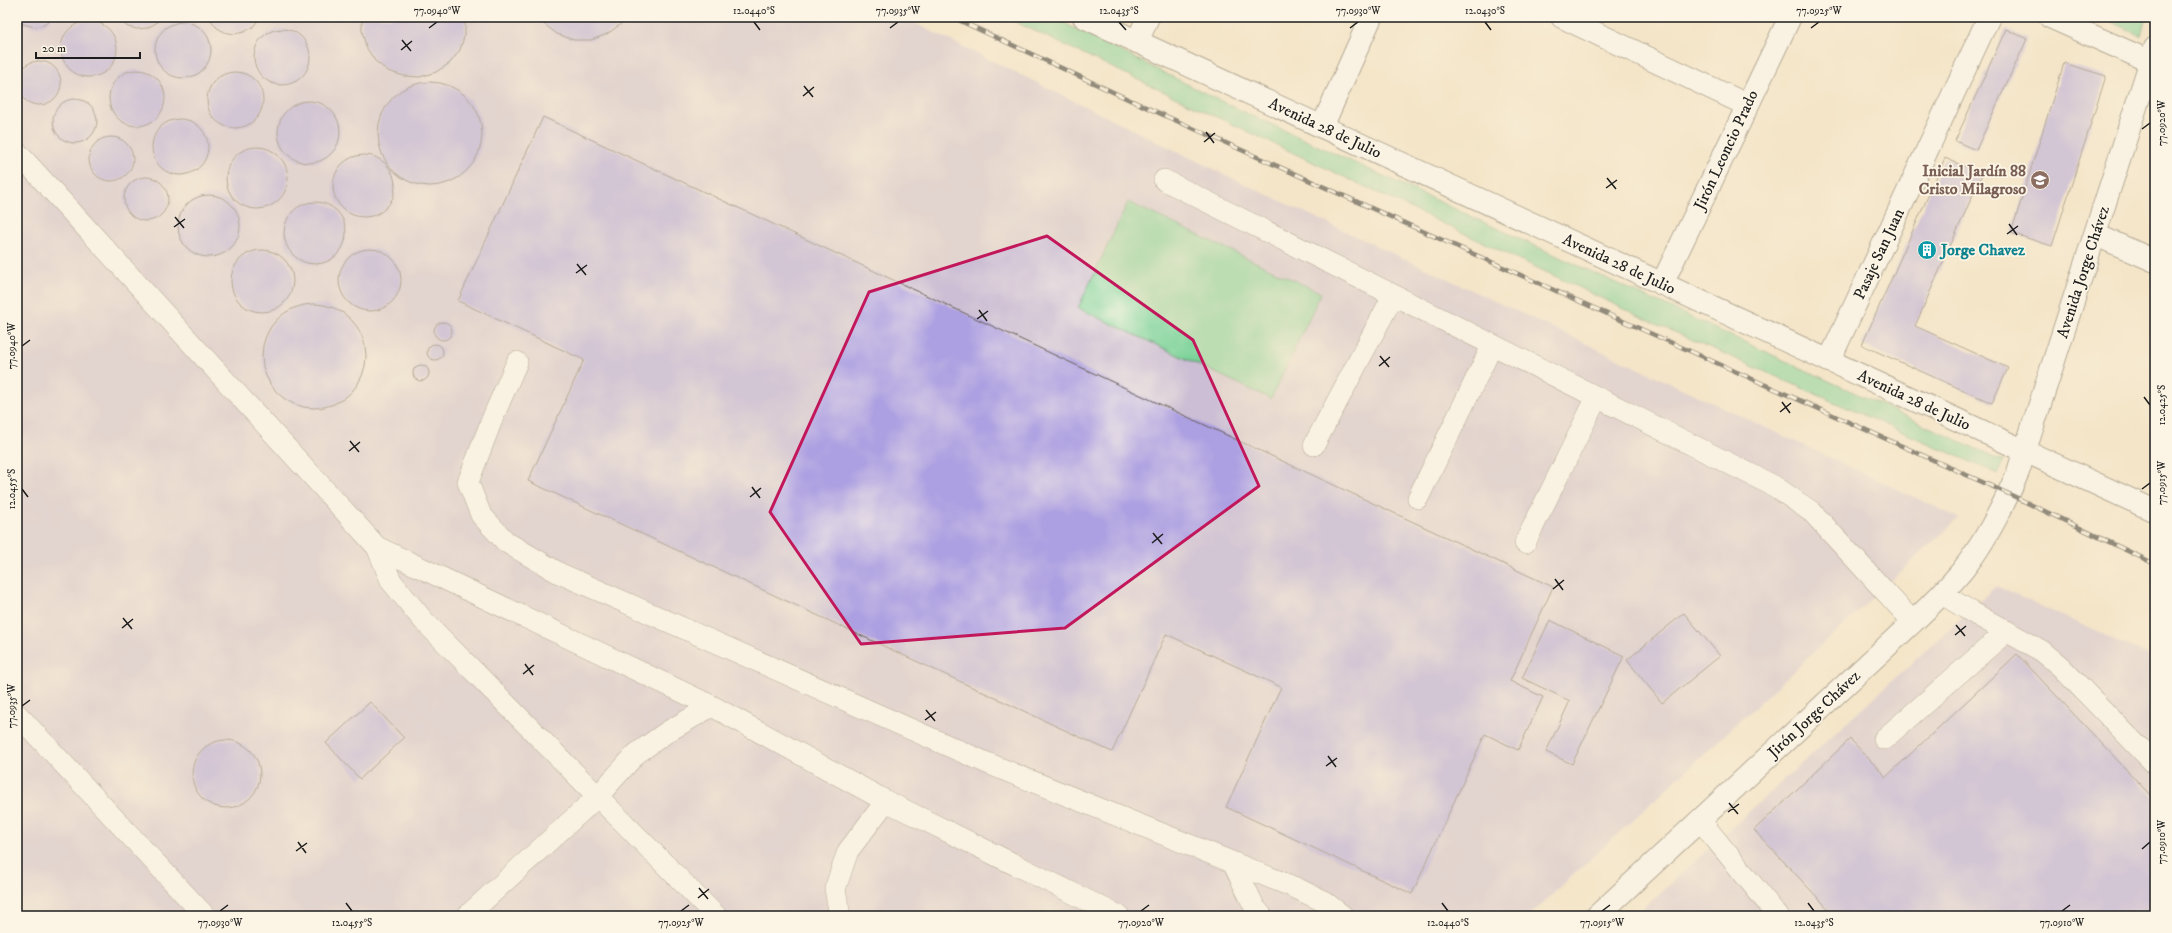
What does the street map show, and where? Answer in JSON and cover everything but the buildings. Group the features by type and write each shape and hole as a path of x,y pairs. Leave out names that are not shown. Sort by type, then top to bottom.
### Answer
{"street":[{"name":"Avenida 28 de Julio","path":"1084,17 2155,511"},
{"path":"1137,42 1148,17"},
{"path":"1322,127 1371,17"},
{"name":"Jirón Leoncio Prado","path":"1662,284 1790,17"},
{"name":"Pasaje San Juan","path":"1829,361 1989,17"},
{"path":"2050,17 2153,55"},
{"path":"1568,18 1747,105"},
{"name":"Avenida Jorge Chávez","path":"2009,494 2096,235 2153,55"},
{"path":"2096,235 2155,261"},
{"name":"Jirón Jorge Chávez","path":"1597,916 1942,594 1962,571 1981,545 2009,494"}],"lane":[{"path":"17,152 377,547 391,581 422,620 716,916"},
{"path":"1164,180 1492,346 1774,486 1812,512 1913,622"},
{"path":"1314,445 1393,296"},
{"path":"1418,498 1492,346"},
{"path":"517,362 493,417 468,482 481,516 506,542 559,573 950,747 1296,888 1325,902 1343,916"},
{"path":"1525,543 1596,398"},
{"path":"377,547 712,706 886,801 1119,916"},
{"path":"1942,594 2042,651 2061,667 2155,764"},
{"path":"1884,739 2007,631"},
{"path":"466,916 597,797 636,754 667,732 712,706"},
{"path":"17,714 205,916"},
{"path":"840,916 835,889 848,851 886,801"},
{"path":"1700,820 1778,916"},
{"path":"1233,863 1255,908 1262,916"}],"highlighted area":[{"path":"1047,236 1193,340 1259,486 1065,628 861,644 770,512 869,292"}],"shaded area":[{"path":"17,17 902,17 1242,183 1959,518 1529,916 17,916"},
{"path":"1996,586 2155,658 2155,916 1635,916"}],"green space":[{"path":"1005,17 1052,17 1229,105 2003,461 1998,474 1654,323"},
{"path":"2101,17 2146,17 2141,36"},
{"path":"1128,202 1321,293 1271,399 1078,308"}],"railway":[{"path":"952,17 1130,100 2009,494 2155,564"}],"place":[{"name":"Inicial Jardín 88 Cristo Milagroso","path":"2040,180"},
{"name":"Jorge Chavez","path":"1927,250"}]}
